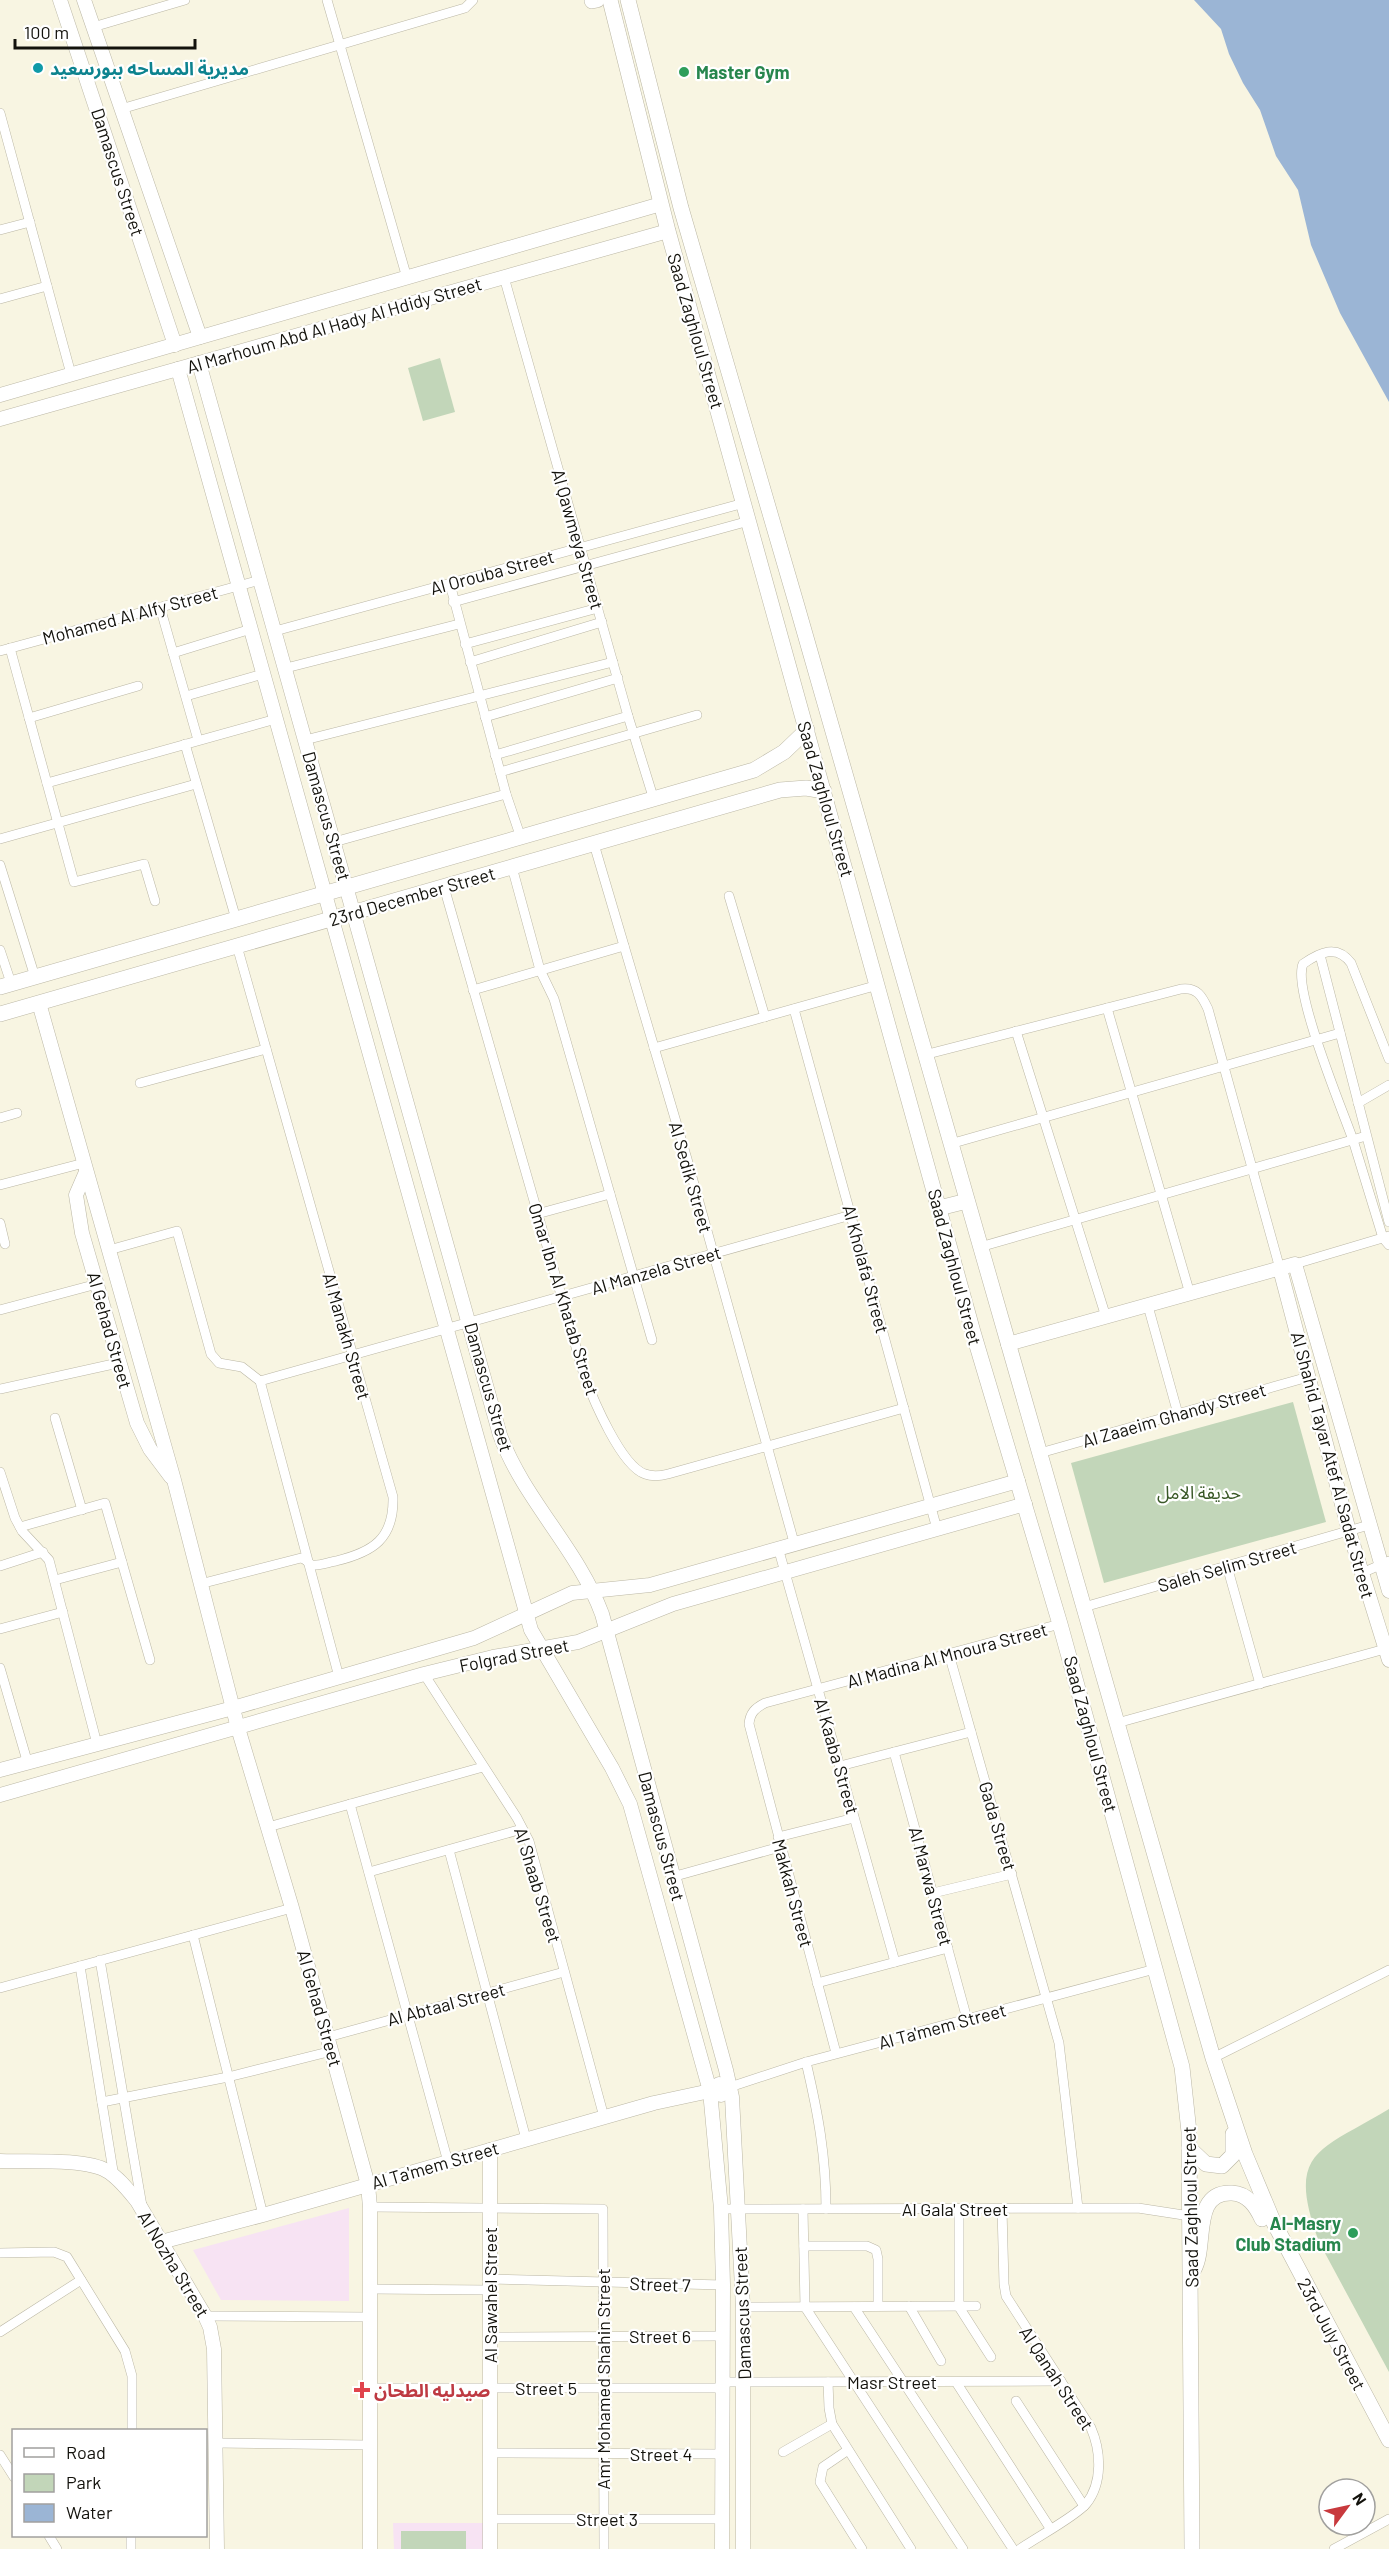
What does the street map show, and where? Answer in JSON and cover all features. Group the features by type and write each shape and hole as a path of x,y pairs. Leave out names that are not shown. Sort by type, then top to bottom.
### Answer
{"main road":[{"name":"Saad Zaghloul Street","path":"610,0 668,231 982,1366 1060,1624 1185,2083 1189,2148 1192,2549"},
{"name":"Saad Zaghloul Street","path":"628,0 681,208 1213,2058"},
{"path":"718,409 737,404"},
{"name":"23rd December Street","path":"5,985 754,770 784,752 807,729"},
{"path":"754,770 762,784 764,795"},
{"name":"23rd December Street","path":"0,1014 789,788 824,791"},
{"path":"939,1208 967,1200"},
{"name":"23rd July Street","path":"1213,2058 1253,2177 1285,2246 1389,2440"},
{"path":"1189,2148 1211,2166 1222,2166 1231,2160 1235,2150 1229,2109"},
{"path":"1190,2274 1199,2258 1206,2206 1211,2200 1225,2193 1247,2198 1258,2209 1268,2230 1285,2246"}],"street":[{"name":"Damascus Street","path":"60,0 175,345"},
{"name":"Damascus Street","path":"84,0 200,338"},
{"path":"93,27 185,0"},
{"path":"327,0 407,278"},
{"path":"122,110 465,8 473,0"},
{"path":"0,113 3,134 30,222 71,374"},
{"name":"Al Marhoum Abd Al Hady Al Hdidy Street","path":"0,395 661,204"},
{"path":"0,230 30,222"},
{"name":"Al Marhoum Abd Al Hady Al Hdidy Street","path":"0,420 668,231"},
{"name":"Al Qawmeya Street","path":"504,277 628,716 654,800"},
{"path":"0,299 47,286"},
{"path":"297,309 306,314 307,332"},
{"name":"Damascus Street","path":"199,363 506,1450 521,1480 592,1590 607,1631 730,2087 743,2307 743,2549"},
{"name":"Damascus Street","path":"178,369 531,1630 630,1804 710,2091 721,2209 722,2549"},
{"name":"Al Orouba Street","path":"275,631 744,503"},
{"path":"453,602 749,521"},
{"name":"Mohamed Al Alfy Street","path":"5,650 260,580"},
{"path":"450,584 495,755 521,838"},
{"path":"160,607 198,740"},
{"path":"465,644 598,608"},
{"path":"470,662 602,622"},
{"path":"286,668 459,624"},
{"path":"173,653 251,629"},
{"path":"5,650 29,718 74,882 144,864 155,901"},
{"path":"305,740 613,662"},
{"path":"186,696 263,674"},
{"path":"485,717 618,678"},
{"path":"29,718 138,686"},
{"path":"500,772 697,715"},
{"path":"495,755 628,716"},
{"path":"47,783 276,719"},
{"path":"184,744 236,919"},
{"path":"0,839 196,784"},
{"path":"334,842 507,794"},
{"name":"Al Sedik Street","path":"594,844 795,1546"},
{"path":"0,865 34,977"},
{"path":"512,867 540,970 554,999 652,1340"},
{"name":"Omar Ibn Al Khatab Street","path":"444,887 584,1375 593,1399 616,1441 635,1469 645,1475 657,1477 904,1408"},
{"path":"729,896 765,1017"},
{"name":"Al Manakh Street","path":"200,1584 301,1558 316,1565 364,1553 384,1536 391,1524 393,1511 393,1497 237,946"},
{"path":"473,990 624,946"},
{"path":"0,950 5,985"},
{"path":"1008,1344 1387,1240 1317,1040 1304,993 1300,970 1303,964 1320,955 1338,951 1345,954 1351,963 1389,1059"},
{"path":"1320,955 1389,1222"},
{"path":"654,1048 878,986"},
{"path":"924,1055 1181,989 1199,993 1208,1009 1280,1269"},
{"name":"Al Gehad Street","path":"39,1002 174,1480 238,1728 292,1908 368,2185 370,2207 368,2388 370,2549"},
{"path":"1107,1008 1190,1294"},
{"name":"Al Kholafa' Street","path":"794,1009 937,1529"},
{"path":"1016,1031 1106,1317"},
{"path":"950,1144 1340,1033"},
{"path":"140,1083 266,1049"},
{"path":"1358,1103 1389,1085"},
{"path":"0,1118 17,1113"},
{"path":"980,1247 1366,1136"},
{"path":"0,1185 85,1167"},
{"name":"Al Gehad Street","path":"85,1167 76,1195 82,1233 118,1363 137,1424 150,1449 174,1480"},
{"path":"537,1214 610,1194"},
{"name":"Al Manzela Street","path":"260,1381 851,1215"},
{"path":"0,1223 5,1244"},
{"path":"109,1250 177,1231 211,1354 219,1363 242,1367 260,1381 339,1677"},
{"name":"Al Shahid Tayar Atef Al Sadat Street","path":"1295,1264 1369,1525 1385,1563 1389,1591"},
{"name":"Al Shahid Tayar Atef Al Sadat Street","path":"1280,1269 1349,1531 1387,1655"},
{"path":"0,1310 96,1284"},
{"path":"1148,1306 1179,1414"},
{"path":"0,1389 118,1363"},
{"path":"1308,1377 1326,1372"},
{"name":"Al Zaaeim Ghandy Street","path":"1040,1453 1308,1377"},
{"path":"55,1418 82,1510"},
{"path":"0,1472 8,1500 20,1527 49,1560 98,1744"},
{"name":"Folgrad Street","path":"0,1770 233,1707 474,1638 560,1598 592,1590 650,1586 1018,1481"},
{"path":"20,1527 105,1503 150,1660"},
{"name":"Folgrad Street","path":"0,1795 424,1674 485,1659 578,1642 647,1612 1025,1504"},
{"name":"Saleh Selim Street","path":"1084,1607 1369,1525"},
{"name":"Al Kaaba Street","path":"779,1551 895,1962"},
{"path":"0,1566 44,1552"},
{"path":"55,1580 122,1562"},
{"path":"1362,1573 1385,1563"},
{"path":"1227,1566 1260,1684"},
{"path":"0,1629 63,1611"},
{"name":"Al Madina Al Mnoura Street","path":"750,1731 750,1716 758,1706 1060,1624"},
{"name":"Gada Street","path":"949,1654 1047,1998 1062,2060 1078,2208"},
{"path":"1117,1723 1260,1684 1387,1655"},
{"path":"0,1668 28,1764"},
{"name":"Al Shaab Street","path":"424,1674 529,1841 604,2117"},
{"name":"Makkah Street","path":"750,1731 836,2054"},
{"path":"840,1766 971,1732"},
{"name":"Al Marwa Street","path":"894,1752 967,2019"},
{"path":"268,1827 483,1767"},
{"path":"350,1804 448,2162"},
{"path":"672,1877 854,1818"},
{"path":"369,1872 522,1829"},
{"path":"449,1850 526,2139"},
{"path":"933,1893 1011,1874"},
{"path":"0,1988 292,1908"},
{"path":"193,1935 263,2215"},
{"path":"817,1983 948,1948"},
{"path":"100,1960 144,2214"},
{"path":"80,1966 114,2176"},
{"path":"677,1973 697,1967"},
{"name":"Al Ta'mem Street","path":"161,2242 654,2103 710,2091 721,2095 730,2087 806,2062 1155,1969"},
{"path":"1213,2058 1389,1970"},
{"name":"Al Abtaal Street","path":"328,2037 564,1972"},
{"path":"102,2102 228,2077 332,2051"},
{"path":"806,2062 820,2119 824,2149 826,2209"},
{"name":"Al Sawahel Street","path":"490,2150 490,2549"},
{"name":"Al Nozha Street","path":"0,2161 83,2163 106,2170 114,2176 127,2189 144,2214 205,2316 213,2336 214,2349 216,2443 211,2489 217,2549"},
{"path":"370,2207 490,2209"},
{"name":"Al Gala' Street","path":"721,2209 1138,2208 1190,2216"},
{"name":"Amr Mohamed Shahin Street","path":"490,2209 603,2209 604,2549"},
{"path":"803,2209 805,2307 963,2549"},
{"path":"958,2209 959,2307 991,2357"},
{"name":"Al Qanah Street","path":"1002,2209 1006,2296 1097,2442 1098,2471 1091,2496 1084,2506"},
{"path":"804,2246 867,2246 876,2250 878,2306"},
{"path":"0,2253 46,2251 60,2253 67,2257 120,2341 129,2362 132,2376 132,2429"},
{"path":"0,2332 81,2280"},
{"name":"Street 7","path":"369,2289 603,2282 723,2286"},
{"path":"909,2306 941,2361"},
{"path":"743,2307 976,2306"},
{"path":"854,2307 1013,2549"},
{"path":"205,2316 369,2317"},
{"name":"Street 6","path":"490,2337 723,2336"},
{"name":"Masr Street","path":"723,2385 744,2382 1061,2381"},
{"path":"828,2382 832,2424 911,2549"},
{"path":"957,2382 1050,2528"},
{"name":"Street 5","path":"368,2388 490,2389 723,2385"},
{"path":"1016,2401 1084,2506 1020,2549"},
{"path":"783,2452 832,2424"},
{"path":"216,2443 368,2445"},
{"path":"848,2450 823,2467 820,2477 823,2487 862,2549"},
{"name":"Street 4","path":"491,2453 722,2454"},
{"path":"0,2455 12,2474"},
{"name":"Street 3","path":"491,2519 723,2519"},
{"path":"1334,2549 1389,2519"}],"shaded area":[{"path":"349,2208 349,2301 221,2300 193,2250"},
{"path":"393,2523 485,2523 485,2549 394,2549"}],"green space":[{"path":"440,358 455,412 423,421 408,368"},
{"name":"حديقة الامل","path":"1293,1402 1326,1522 1104,1583 1071,1463"},
{"name":"Al-Masry Club Stadium","path":"1389,2109 1389,2372 1319,2242 1309,2212 1306,2188 1308,2171 1315,2157 1328,2145"},
{"path":"401,2531 466,2531 466,2549 401,2549"}],"water":[{"path":"1194,0 1389,0 1389,402 1340,313 1311,245 1298,190 1276,156 1260,110 1229,54 1221,29"}],"place":[{"name":"مديرية المساحه ببورسعيد","path":"38,68"},
{"name":"Master Gym","path":"684,72"},
{"name":"Al-Masry Club Stadium","path":"1353,2233"},
{"name":"صيدليه الطحان","path":"362,2390"}]}
